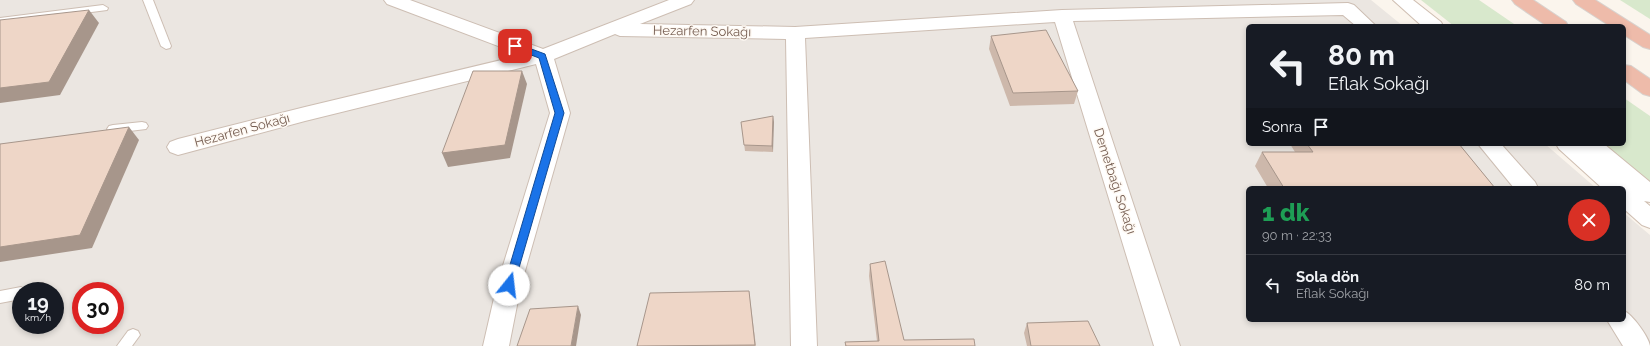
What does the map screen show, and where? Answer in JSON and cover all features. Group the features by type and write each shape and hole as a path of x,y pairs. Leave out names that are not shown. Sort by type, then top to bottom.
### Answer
{"highway":[{"path":"1521,0 1556,24"},
{"path":"1582,0 1621,24"},
{"path":"1626,27 1650,43"},
{"path":"1626,72 1650,89"}],"street":[{"path":"393,0 543,56 560,113 509,285 496,346"},
{"name":"Hezarfen Sokağı","path":"178,147 305,114 543,56 685,0"},
{"path":"1402,0 1432,24"},
{"name":"Hezarfen Sokağı","path":"610,30 795,33 1062,16 1348,9 1365,24"},
{"name":"Demetbağı Sokağı","path":"1062,16 1167,346"},
{"path":"795,33 804,346"},
{"path":"1491,146 1525,186"},
{"path":"1568,146 1614,186"},
{"path":"1592,146 1650,194"},
{"path":"1626,198 1650,219"},
{"path":"1621,322 1638,346"}],"lane":[{"path":"148,0 166,46"},
{"path":"0,21 103,8"},
{"path":"102,131 142,126"},
{"path":"0,297 12,295"},
{"path":"124,346 133,335"}],"shaded area":[{"path":"0,0 1371,0 1401,24 1246,24 1246,146 1547,146 1594,186 1246,186 1246,322 1626,322 1626,215 1650,235 1650,346 0,346"}],"green space":[{"path":"1421,0 1479,0 1514,24 1451,24"},
{"path":"1620,0 1650,0 1650,19"},
{"path":"1626,99 1650,116 1650,182 1606,146 1626,146"}],"building":[{"path":"89,10 49,82 0,88 0,20"},
{"path":"1046,30 1078,91 1013,93 991,36"},
{"path":"473,71 522,71 505,145 442,153"},
{"path":"773,116 772,146 744,145 741,122"},
{"path":"129,127 80,235 0,247 0,144"},
{"path":"1308,146 1461,146 1493,186 1283,186 1262,152 1313,152"},
{"path":"885,261 904,340 974,339 975,346 846,346 845,342 879,341 870,264"},
{"path":"749,291 755,345 637,346 650,293"},
{"path":"578,306 571,346 517,346 530,309"},
{"path":"1088,321 1100,346 1031,346 1027,323"}],"route":[{"path":"509,285 560,113 543,56 515,46"}]}
